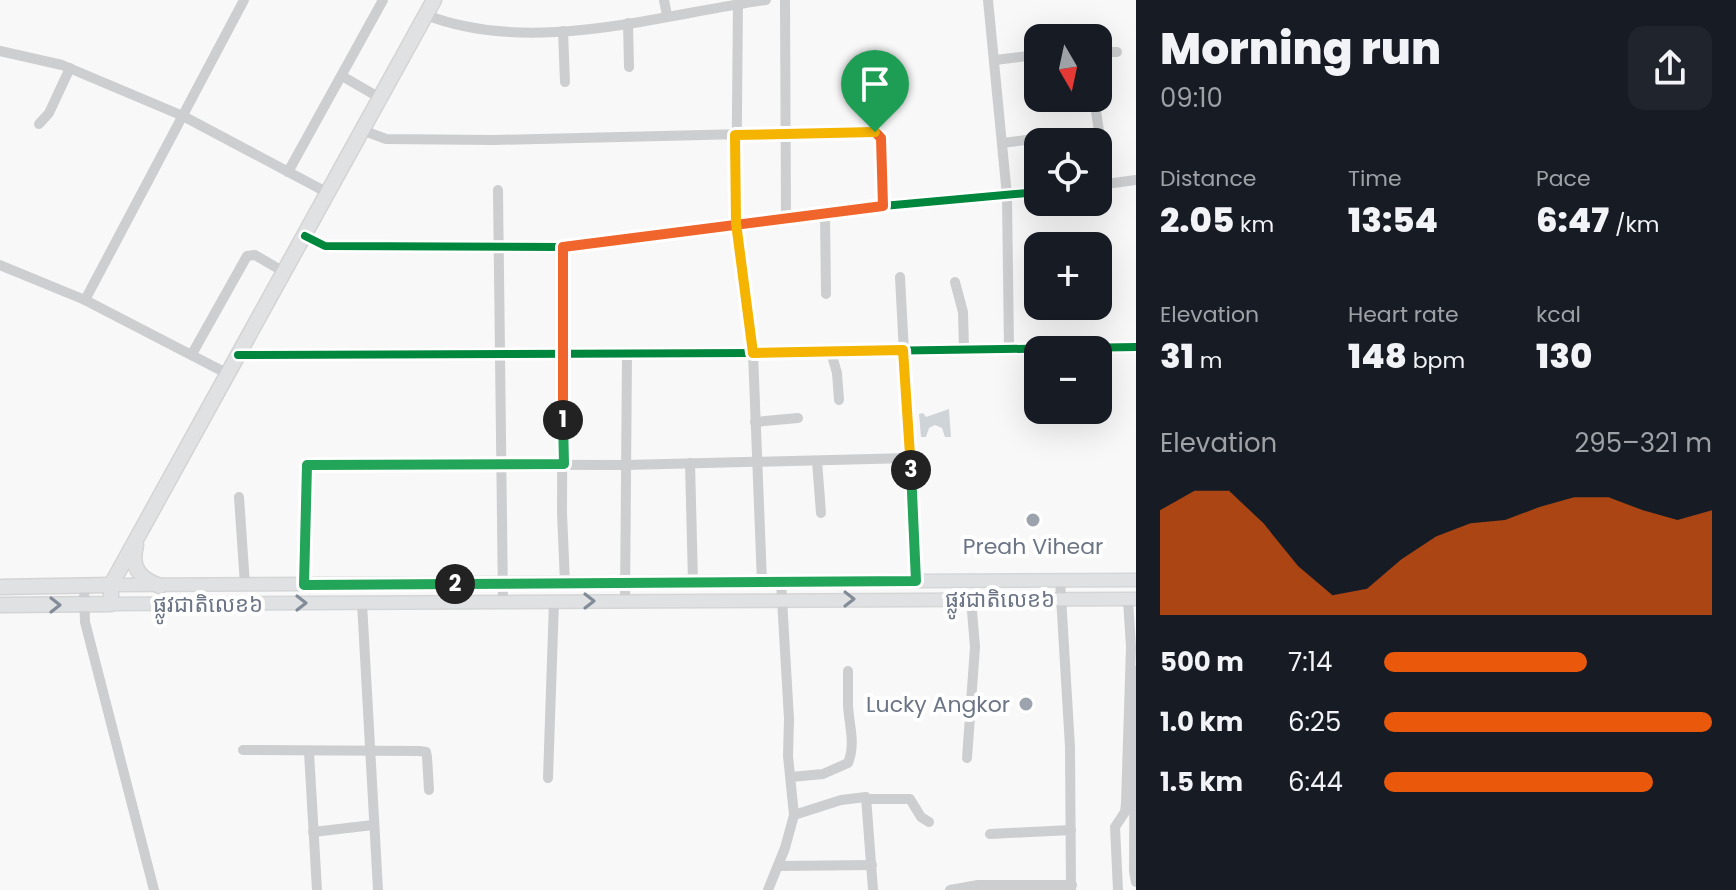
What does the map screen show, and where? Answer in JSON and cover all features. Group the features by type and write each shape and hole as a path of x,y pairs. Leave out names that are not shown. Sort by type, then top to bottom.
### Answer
{"highway":[{"path":"111,604 111,585 434,0"},
{"path":"138,535 133,555 138,573 146,581 160,586"},
{"name":"ផ្លូវជាតិលេខ៦","path":"0,587 111,585"},
{"name":"ផ្លូវជាតិលេខ៦","path":"0,605 111,604"}],"main road":[{"name":"ផ្លូវជាតិលេខ៦","path":"111,585 1136,580"},
{"name":"ផ្លូវជាតិលេខ៦","path":"111,604 1132,599"}],"street":[{"path":"85,300 244,0"},
{"path":"288,172 383,0"},
{"path":"664,0 667,15"},
{"path":"426,15 450,24 515,31 563,31 766,0"},
{"path":"785,0 786,218"},
{"path":"988,0 1007,196 1009,349"},
{"path":"738,2 736,223 753,353 762,582"},
{"path":"628,23 629,67"},
{"path":"563,31 565,82"},
{"path":"0,51 70,68 183,116 328,193"},
{"path":"1112,52 1117,52"},
{"path":"995,60 1024,57"},
{"path":"39,124 49,113 70,68"},
{"path":"342,76 380,98"},
{"path":"362,130 386,139 867,131 880,134 883,206"},
{"path":"1002,143 1024,140"},
{"path":"1112,184 1136,180"},
{"path":"498,190 503,602"},
{"path":"305,236 325,246 563,247 883,206 1024,194"},
{"path":"825,214 826,294"},
{"path":"563,247 565,583"},
{"path":"192,354 247,256 255,255 284,272"},
{"path":"0,265 85,300 228,374"},
{"path":"900,277 916,581"},
{"path":"955,282 963,312 964,349"},
{"path":"238,355 753,353 1136,347"},
{"path":"831,352 839,400"},
{"path":"625,601 627,354"},
{"path":"755,422 798,418"},
{"path":"304,585 307,465 626,465 910,458"},
{"path":"817,461 821,513"},
{"path":"690,463 693,582"},
{"path":"239,497 245,585"},
{"path":"950,890 1072,887 1070,747 1060,580"},
{"path":"768,890 779,866 794,815 781,582"},
{"path":"84,586 85,622 154,890"},
{"path":"967,758 975,647 971,599"},
{"path":"1118,890 1115,827 1125,812 1126,803 1132,599"},
{"path":"548,778 554,601"},
{"path":"362,603 378,890"},
{"path":"1130,624 1135,629 1136,882"},
{"path":"791,777 823,774 848,763 853,739 848,708 848,671"},
{"path":"243,750 426,752 429,790"},
{"path":"309,752 317,890"},
{"path":"794,815 865,796 867,799 910,799 921,817 929,822"},
{"path":"867,799 873,890"},
{"path":"313,832 373,825"},
{"path":"990,834 1071,830"},
{"path":"779,866 872,865"}],"shaded area":[{"path":"949,409 951,437 945,437 942,428 935,425 929,428 926,437 921,437 919,414 923,413 926,417"}],"cycle path":[{"path":"305,236 325,246 563,247 883,206 1024,193"},
{"path":"238,355 753,353 1136,347"}],"place":[{"name":"Preah Vihear","path":"1033,520"},
{"name":"Lucky Angkor","path":"1026,704"}],"route":[{"path":"875,132 735,135 736,223 753,353 903,350 916,581 304,585 307,465 564,464 563,247 736,223 883,206 881,138 875,132"}]}
